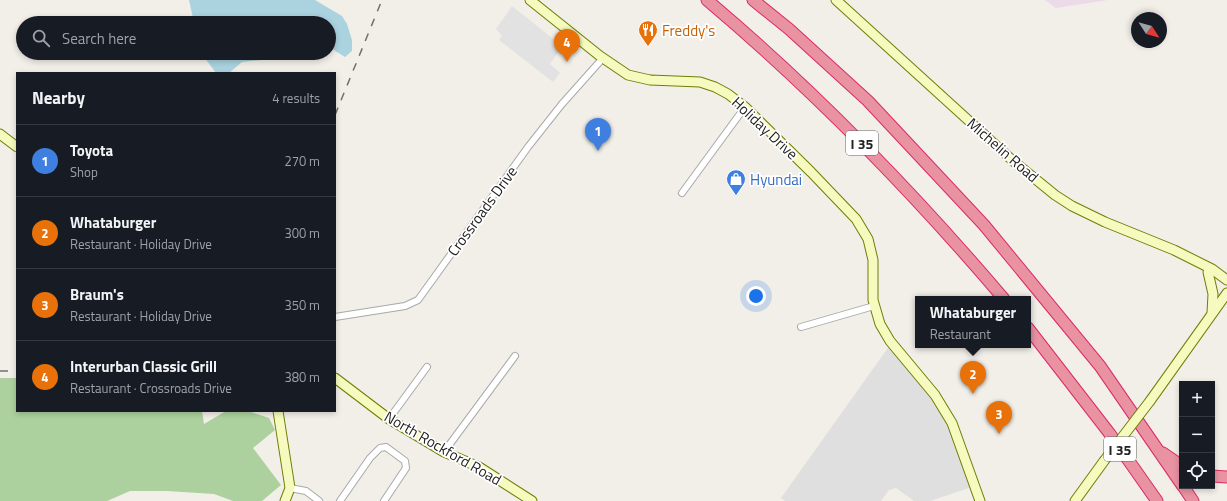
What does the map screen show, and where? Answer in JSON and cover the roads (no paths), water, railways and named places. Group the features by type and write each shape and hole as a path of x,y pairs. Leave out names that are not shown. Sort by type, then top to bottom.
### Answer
{"highway":[{"name":"I 35","path":"707,0 748,34 821,103 880,162 939,225 1001,296"},
{"path":"715,0 748,34"},
{"name":"I 35","path":"754,1 789,30 868,102 979,219 1100,366 1179,482"},
{"name":"I 35","path":"1031,332 1110,434 1156,500"},
{"path":"1153,445 1179,464"},
{"path":"1215,476 1227,477"},
{"name":"I 35","path":"1184,489 1193,501"}],"street":[{"name":"Holiday Drive","path":"530,0 617,69 639,78 686,80 710,85 722,90 745,107 852,214 862,228 873,260 874,306 880,324 887,336 935,395 952,423 980,501"},
{"name":"Michelin Road","path":"836,0 1018,165 1055,195 1090,215 1159,242 1212,269 1227,280"},
{"name":"Crossroads Drive","path":"336,317 405,306 418,300 528,146 562,104 603,58"},
{"path":"682,193 745,107"},
{"path":"0,134 16,146"},
{"name":"Michelin Road","path":"1196,261 1227,286"},
{"path":"1208,272 1213,294 1211,315"},
{"path":"1075,501 1150,401 1227,293"},
{"path":"801,327 874,306"},
{"path":"444,452 515,356"},
{"path":"389,419 427,367"},
{"name":"North Rockford Road","path":"336,379 389,419 444,452 479,467 532,501"},
{"path":"278,412 290,488 285,501"},
{"path":"340,501 370,458 380,448 386,447 405,461 406,468 384,501"},
{"path":"290,488 306,491 319,501"}],"water":[{"path":"189,0 315,0 342,16 347,24 352,40 352,51 345,57 336,51 336,16 192,16"},
{"path":"206,60 261,60 242,62 230,72 215,72"}],"railway":[{"path":"336,113 382,0"},
{"path":"0,371 16,371"}],"place":[{"name":"Freddy's","path":"648,47"},
{"name":"Interurban Classic Grill","path":"567,62"},
{"name":"Toyota","path":"598,151"},
{"name":"Hyundai","path":"736,196"},
{"name":"Whataburger","path":"973,394"},
{"name":"Braum's","path":"999,434"}]}
